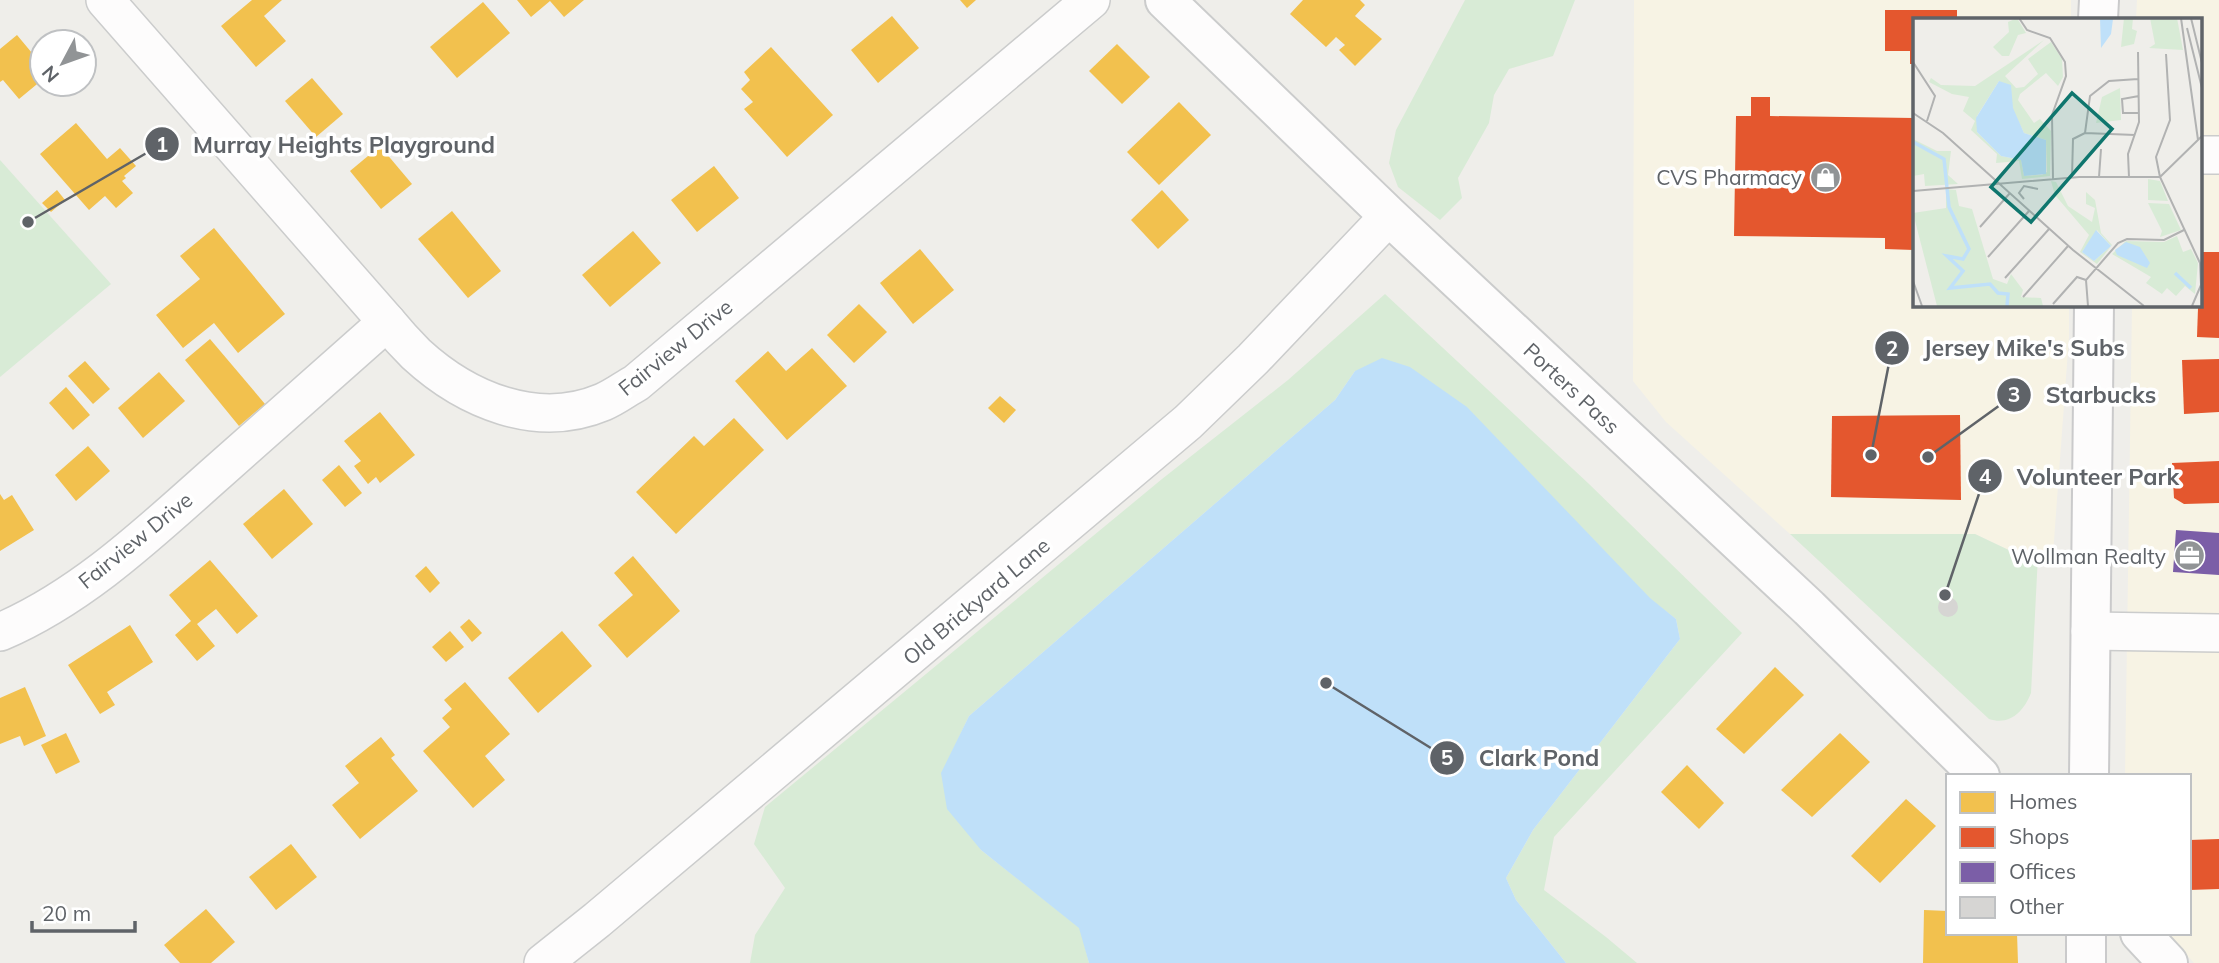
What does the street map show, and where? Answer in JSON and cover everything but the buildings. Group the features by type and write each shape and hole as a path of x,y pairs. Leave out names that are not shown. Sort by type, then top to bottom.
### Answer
{"street":[{"path":"105,0 387,322"},
{"name":"Fairview Drive","path":"0,632 65,596 117,559 387,322 417,354 450,381 489,402 529,413 571,411 604,402 636,383 1091,0"},
{"name":"Porters Pass","path":"1166,0 1389,216 1801,600 1978,774"},
{"path":"2098,18 2099,0"},
{"name":"Old Brickyard Lane","path":"543,963 1188,422 1253,359 1389,216"},
{"path":"2089,774 2094,306"},
{"path":"2090,631 2219,632"},
{"path":"2086,963 2087,935"},
{"path":"2142,935 2168,963"}],"shaded area":[{"path":"1634,0 2071,0 2071,18 1913,18 1913,306 2069,306 2053,554 2015,553 1975,534 1790,534 1666,422 1633,381"},
{"path":"2137,0 2219,0 2219,963 2194,963 2167,935 2191,935 2191,774 2125,774 2132,306 2202,306 2202,18 2136,18"}],"green space":[{"path":"1465,0 1575,0 1553,56 1509,69 1494,95 1489,123 1458,178 1462,198 1440,220 1398,187 1389,163 1396,130"},
{"path":"0,160 111,284 0,377"},
{"path":"1385,294 1588,483 1742,633 1554,837 1544,890 1637,963 1566,963 1516,900 1506,878 1533,830 1680,639 1676,619 1355,371 1335,400 969,716 942,773 981,850 1080,928 1089,963 750,963 755,935 785,888 754,844 765,807 1162,479 1288,380"},
{"path":"1790,534 1975,534 2015,553 2038,555 2031,693 2024,706 2010,719 1989,719"}],"water":[{"path":"1382,358 1410,367 1467,407 1650,598 1676,619 1680,639 1533,830 1506,878 1516,900 1566,963 1089,963 1079,928 981,850 947,809 941,773 969,716 1335,400 1355,371"}],"place":[{"name":"CVS Pharmacy","path":"1825,177"},
{"name":"Murray Heights Playground","path":"28,222"},
{"name":"Jersey Mike's Subs","path":"1871,455"},
{"name":"Starbucks","path":"1928,457"},
{"name":"Wollman Realty","path":"2189,556"},
{"name":"Volunteer Park","path":"1945,595"},
{"name":"Clark Pond","path":"1326,683"}]}
